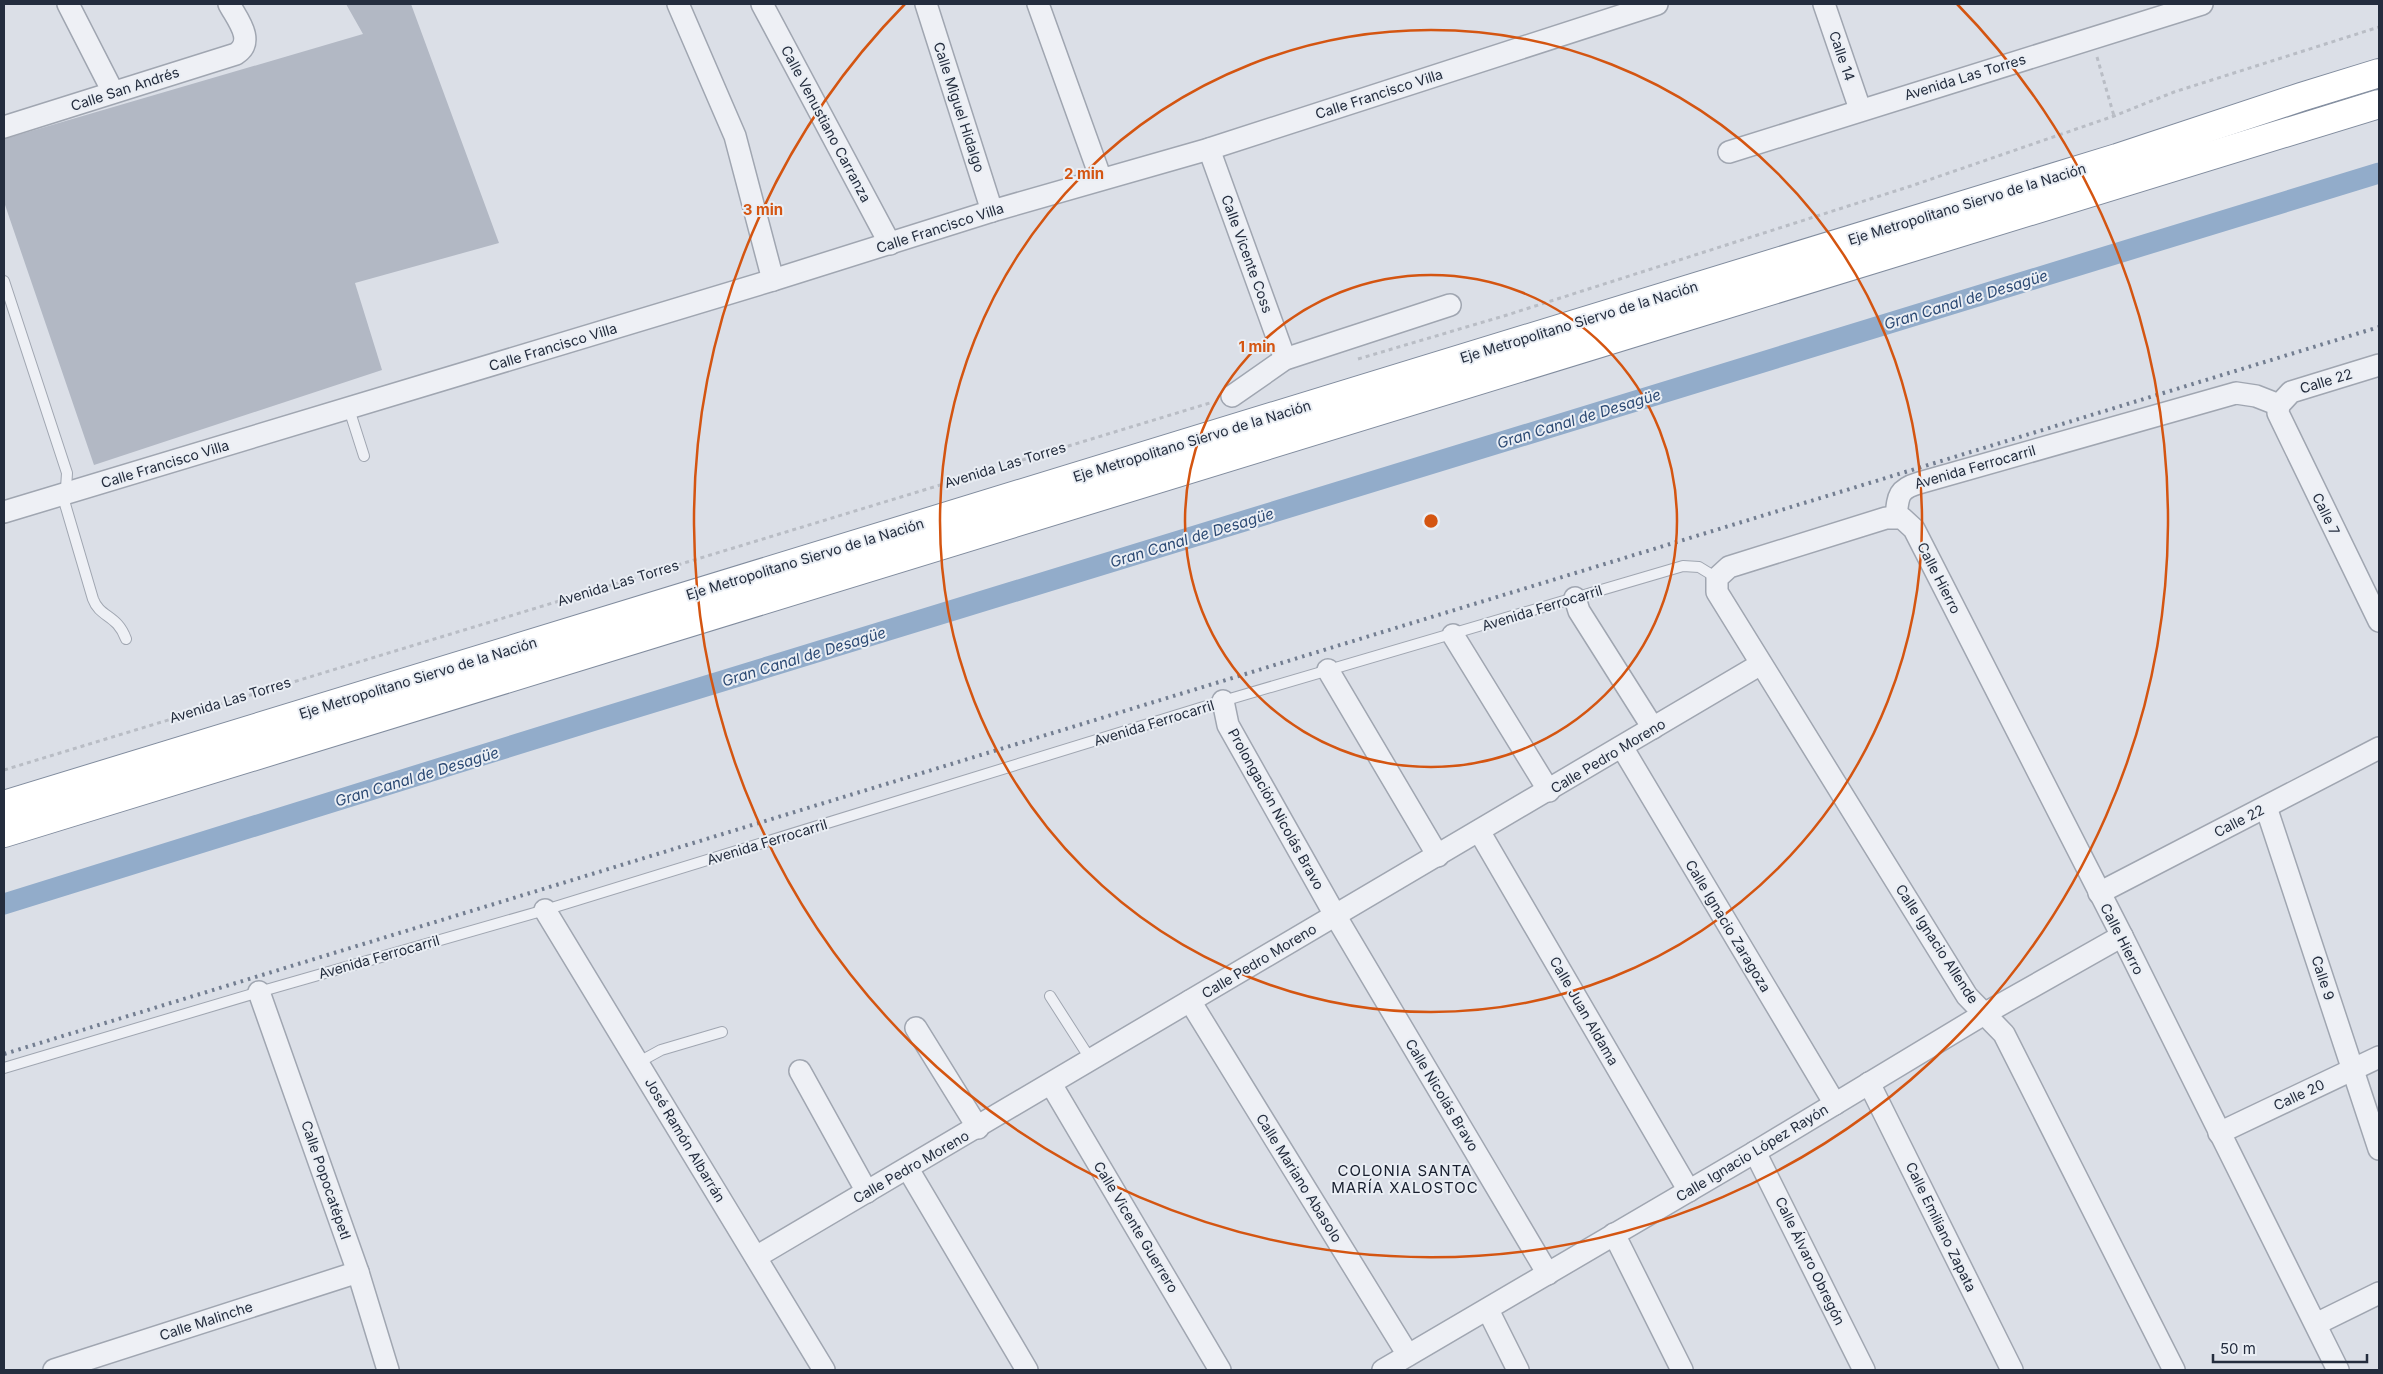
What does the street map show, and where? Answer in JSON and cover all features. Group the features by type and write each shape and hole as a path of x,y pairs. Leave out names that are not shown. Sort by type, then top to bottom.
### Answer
{"highway":[{"path":"2301,97 2365,60 2379,55"},
{"name":"Eje Metropolitano Siervo de la Nación","path":"4,805 2108,161 2379,73"},
{"name":"Eje Metropolitano Siervo de la Nación","path":"4,833 2379,104"}],"street":[{"path":"68,4 113,92"},
{"name":"Calle San Andrés","path":"4,128 236,54 244,46 246,36 229,4"},
{"path":"678,4 735,136 773,280"},
{"name":"Calle Venustiano Carranza","path":"762,4 890,244"},
{"name":"Calle Miguel Hidalgo","path":"926,4 992,211"},
{"path":"1038,4 1101,180"},
{"name":"Calle Francisco Villa","path":"4,512 773,280 992,211 1208,149 1656,4"},
{"name":"Calle 14","path":"1824,4 1860,109"},
{"name":"Avenida Las Torres","path":"1729,152 1860,109 2202,4"},
{"name":"Calle Vicente Coss","path":"1208,149 1285,358"},
{"path":"1232,396 1285,358 1450,305"},
{"name":"Calle 22","path":"2279,405 2291,392 2379,365"},
{"name":"Avenida Ferrocarril","path":"1896,517 1898,498 1902,491 1919,483 2236,393 2256,396 2279,405"},
{"name":"Calle 7","path":"2279,405 2280,420 2379,621"},
{"path":"1717,578 1728,567 1896,517"},
{"name":"Calle Hierro","path":"1896,517 1908,523 1914,529 2122,936 2338,1370"},
{"name":"Calle Ignacio Allende","path":"1717,578 1717,592 1967,996 2004,1034 2174,1370"},
{"path":"1575,598 1578,611 1653,728"},
{"path":"1452,635 1549,791"},
{"name":"Calle Pedro Moreno","path":"756,1257 978,1128 1762,664"},
{"path":"1328,670 1438,856"},
{"name":"Prolongación Nicolás Bravo","path":"1223,701 1228,725 1335,915"},
{"name":"Calle Ignacio Zaragoza","path":"1622,747 1835,1104"},
{"name":"Calle 22","path":"2099,893 2379,748"},
{"name":"Calle 9","path":"2266,806 2379,1150"},
{"name":"Calle Juan Aldama","path":"1479,832 1689,1191"},
{"name":"José Ramón Albarrán","path":"545,910 824,1370"},
{"name":"Calle Nicolás Bravo","path":"1335,915 1548,1274"},
{"name":"Calle Ignacio López Rayón","path":"1383,1370 1755,1152 1984,1014 2122,936"},
{"name":"Calle Popocatépetl","path":"259,992 358,1272 388,1370"},
{"name":"Calle Mariano Abasolo","path":"1190,1001 1408,1355"},
{"path":"916,1028 978,1128"},
{"name":"Calle 20","path":"2219,1133 2379,1057"},
{"path":"800,1071 867,1192"},
{"name":"Calle Emiliano Zapata","path":"1869,1083 2012,1370"},
{"name":"Calle Vicente Guerrero","path":"1051,1084 1220,1370"},
{"name":"Calle Álvaro Obregón","path":"1755,1152 1864,1370"},
{"path":"908,1169 1027,1370"},
{"path":"1614,1234 1682,1370"},
{"name":"Calle Malinche","path":"54,1370 358,1272"},
{"path":"2316,1324 2379,1293"},
{"path":"1488,1310 1518,1370"}],"lane":[{"path":"4,281 67,473 67,513 96,607 118,623 126,639"},
{"path":"348,409 364,456"},
{"name":"Avenida Ferrocarril","path":"4,1068 545,910 1223,701 1683,566 1699,567 1717,578"},
{"path":"1050,996 1091,1060"},
{"path":"638,1062 661,1050 722,1032"}],"path":[{"path":"1356,360 1507,315 1892,192 2114,116 2174,92 2379,26"},
{"path":"2091,38 2114,116"},
{"name":"Avenida Las Torres","path":"4,770 1232,396"}],"building":[{"path":"346,4 411,4 499,243 355,283 382,370 94,465 4,202 4,139 363,34"}],"waterway":[{"name":"Gran Canal de Desagüe","path":"4,904 595,720 2379,173"}],"railway":[{"path":"4,1054 2379,327"}],"district":[{"name":"COLONIA SANTA MARÍA XALOSTOC","path":"1405,1180"}]}
